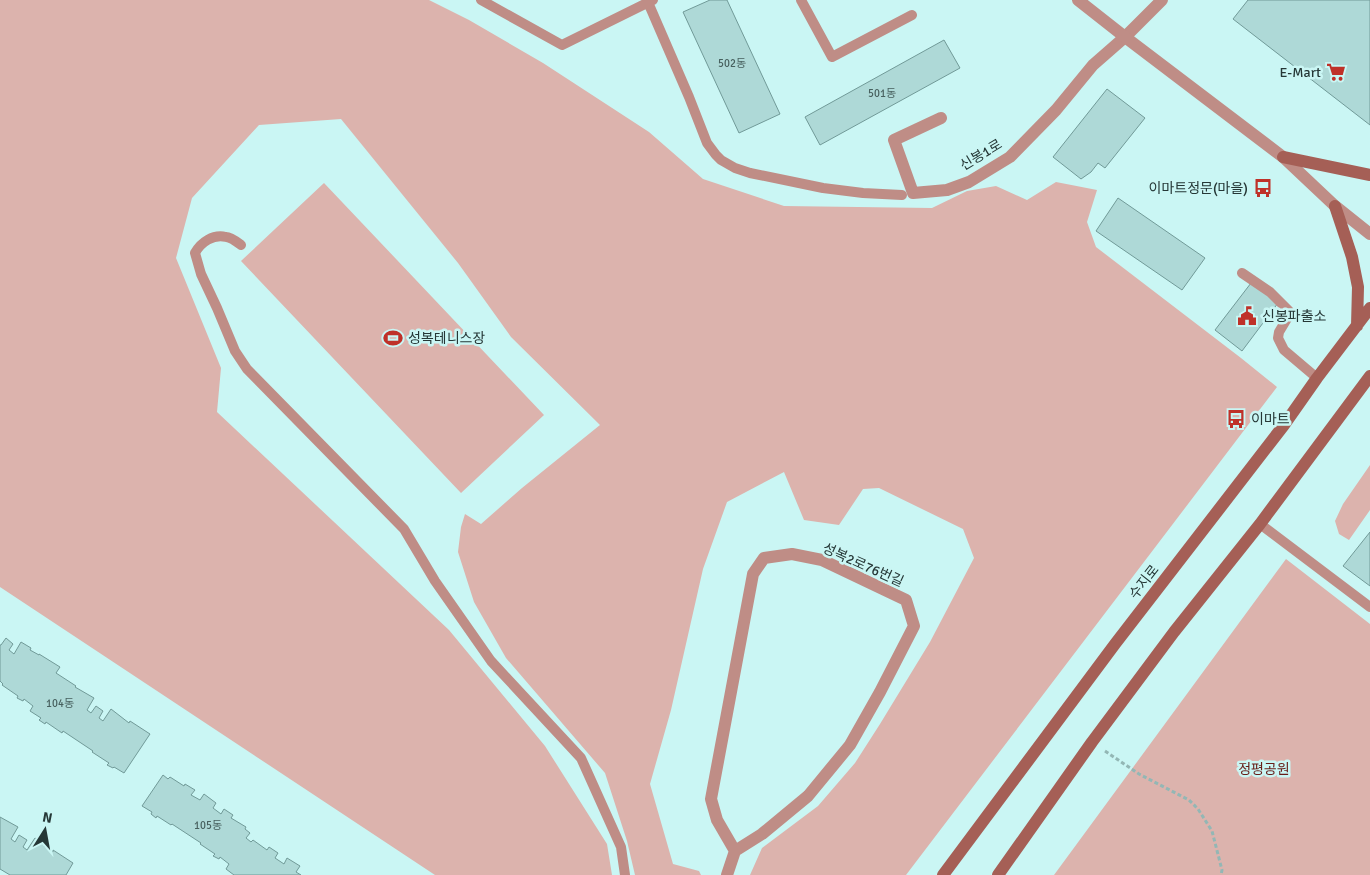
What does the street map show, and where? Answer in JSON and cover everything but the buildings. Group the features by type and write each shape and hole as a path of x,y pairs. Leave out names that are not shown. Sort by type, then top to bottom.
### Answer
{"main road":[{"path":"1283,157 1370,175"},
{"path":"1335,206 1352,256 1358,287 1357,326"},
{"name":"수지로","path":"943,875 1115,644 1272,440 1370,308"},
{"path":"998,875 1092,742 1174,632 1260,524 1370,376"}],"street":[{"path":"1078,0 1283,157 1335,206 1370,234"},
{"name":"신봉1로","path":"941,118 894,140 913,193 947,190 969,182 1010,157 1056,110 1093,65 1125,37 1162,0"},
{"name":"성복2로76번길","path":"792,554 822,560 906,600 914,626 850,745 808,796 762,834 734,851 716,820 711,798 753,574 764,558 792,554"},
{"path":"726,875 734,851"}],"lane":[{"path":"480,0 562,45 650,1 707,143 721,160 735,168 750,173 823,188 902,195"},
{"path":"801,0 832,57 912,15"},
{"path":"241,245 228,236 215,237 200,244 195,253 200,274 235,351 246,370 404,529 435,581 491,661 580,758 621,847 625,875"},
{"path":"1242,273 1270,292 1289,311 1278,338 1284,350 1317,378"},
{"path":"1260,524 1370,606"}],"path":[{"path":"1092,742 1139,774 1194,804 1212,831 1222,870 1221,875"}],"green space":[{"path":"0,0 429,0 469,20 543,63 649,132 703,179 784,206 932,208 967,191 996,186 1027,200 1056,182 1097,190 1087,222 1096,247 1277,387 906,875 750,875 762,848 818,806 855,763 880,724 930,642 974,558 963,529 879,488 863,489 839,525 804,520 784,472 727,502 703,569 671,710 650,784 673,864 699,871 701,875 635,875 627,841 605,773 506,658 474,602 458,552 461,527 465,514 481,524 600,425 511,337 458,263 341,119 259,125 192,198 176,258 221,368 217,412 449,630 545,746 607,844 612,875 435,875 0,587"},
{"name":"성복테니스장","path":"324,183 544,415 461,493 241,261"},
{"path":"1370,465 1370,510 1349,540 1339,534 1335,521 1343,504"},
{"name":"정평공원","path":"1286,559 1370,624 1370,875 1054,875"}],"place":[{"name":"E-Mart","path":"1336,72"},
{"name":"이마트정문(마을)","path":"1263,188"},
{"name":"신봉파출소","path":"1247,316"},
{"name":"성복테니스장","path":"393,338"},
{"name":"이마트","path":"1236,419"}]}
